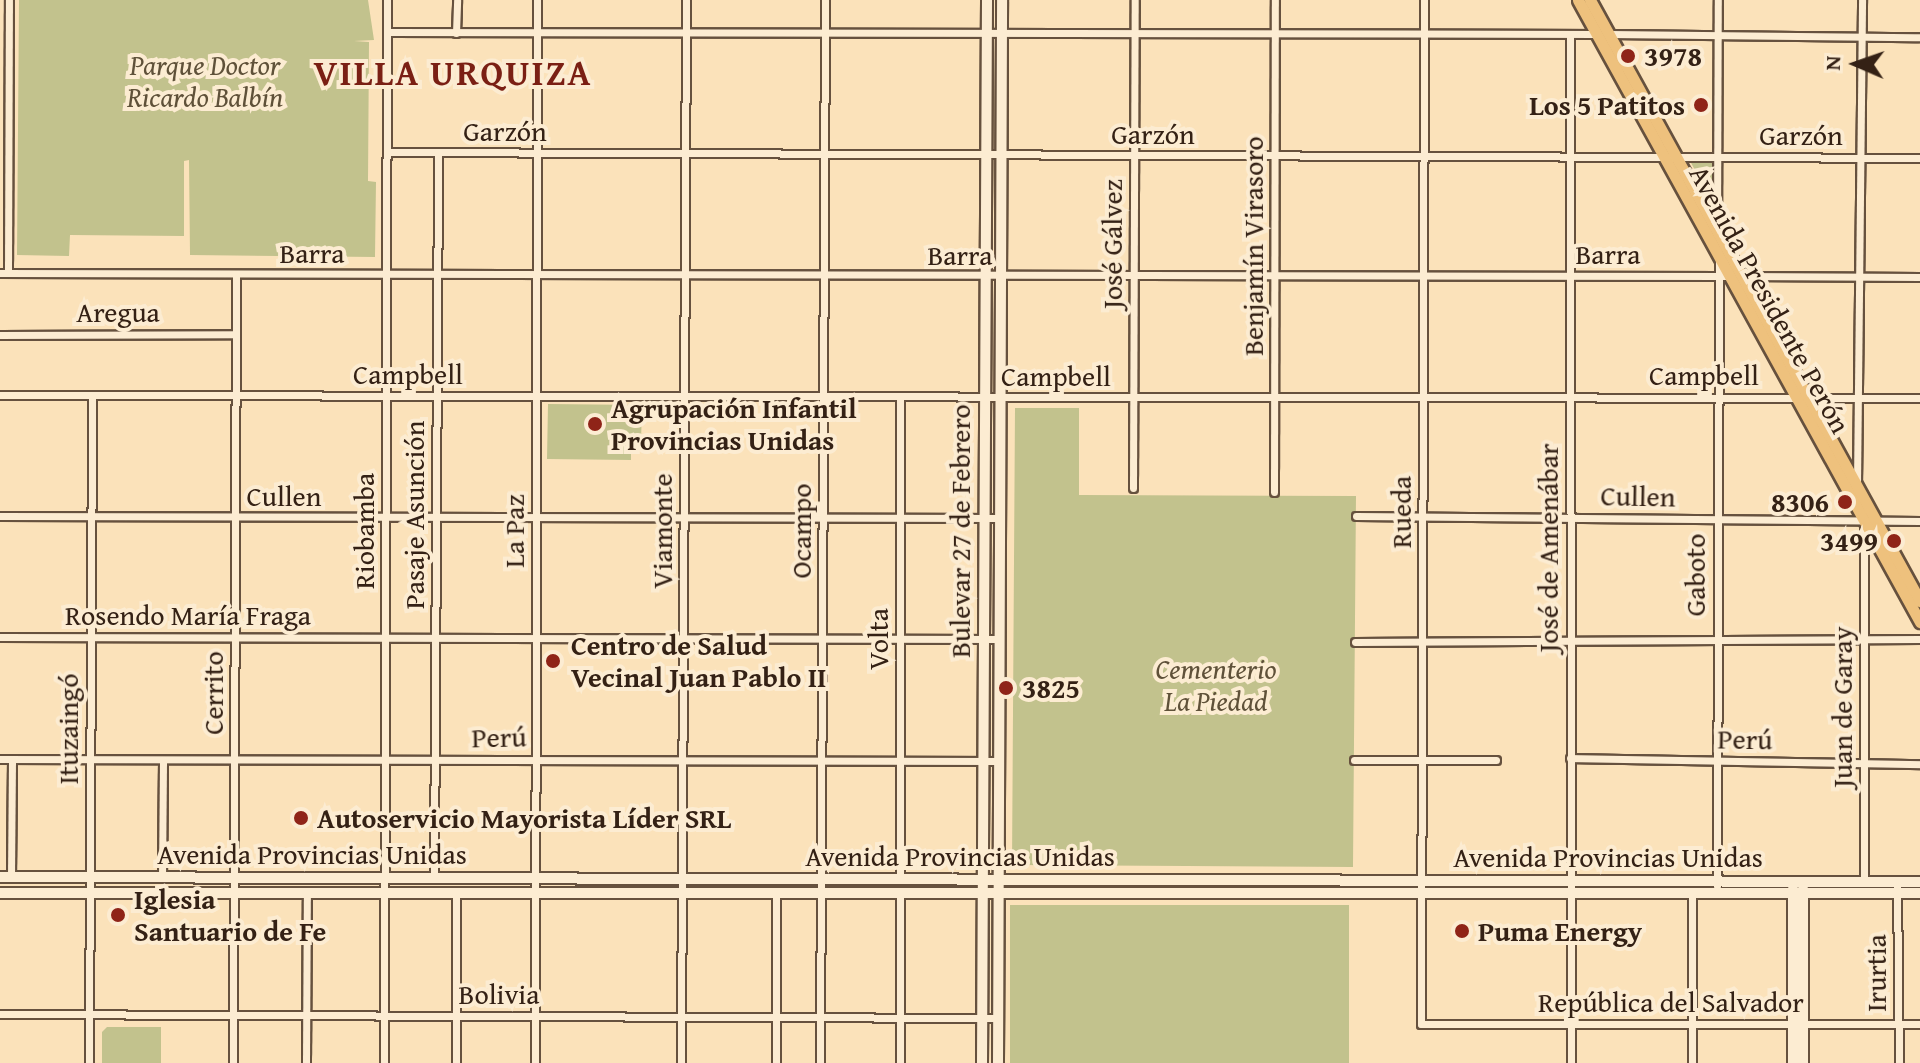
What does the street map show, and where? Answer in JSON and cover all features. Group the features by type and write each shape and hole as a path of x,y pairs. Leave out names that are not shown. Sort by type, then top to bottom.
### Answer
{"main road":[{"name":"Bulevar 27 de Febrero","path":"982,1063 987,0"},
{"name":"Bulevar 27 de Febrero","path":"998,1063 1002,0"},
{"name":"Avenida Presidente Perón","path":"1578,0 1602,34 1730,276 1857,487 1920,622"},
{"name":"Avenida Presidente Perón","path":"1590,0 1602,34"},
{"name":"Avenida Presidente Perón","path":"1669,157 1717,231 1730,276"},
{"name":"Avenida Presidente Perón","path":"1802,397 1870,520 1920,601"},
{"name":"Avenida Provincias Unidas","path":"5,876 900,880 982,886 1422,892 1692,893 1717,888"},
{"name":"Avenida Provincias Unidas","path":"999,886 1422,879 1570,881 1717,888 1897,888 1920,893"},
{"name":"Avenida Provincias Unidas","path":"1897,888 1920,882"},
{"name":"Avenida Provincias Unidas","path":"0,893 900,892 982,886"},
{"path":"1793,1063 1798,1024 1798,888"},
{"path":"1798,1024 1803,1063"}],"street":[{"path":"4,273 5,27 9,0"},
{"name":"Riobamba","path":"384,1063 387,0"},
{"path":"456,33 457,0"},
{"name":"La Paz","path":"535,1063 537,0"},
{"name":"Viamonte","path":"681,1063 686,0"},
{"name":"Ocampo","path":"820,1063 825,0"},
{"name":"José Gálvez","path":"1133,488 1135,0"},
{"name":"Benjamín Virasoro","path":"1274,492 1275,0"},
{"name":"Rueda","path":"1421,1024 1424,0"},
{"path":"1717,231 1718,0"},
{"path":"1857,487 1862,0"},
{"path":"387,32 1920,37"},
{"name":"José de Amenábar","path":"1570,34 1571,1063"},
{"name":"Garzón","path":"387,152 1920,158"},
{"name":"Pasaje Asunción","path":"434,878 438,153"},
{"name":"Barra","path":"4,273 986,278 1920,277"},
{"name":"Cerrito","path":"233,1063 236,274"},
{"name":"Gaboto","path":"1717,888 1718,397 1730,276"},
{"name":"Aregua","path":"0,335 236,334"},
{"name":"Campbell","path":"0,395 1920,398"},
{"name":"Ituzaingó","path":"89,1063 92,395"},
{"name":"Volta","path":"900,398 900,880"},
{"name":"Cullen","path":"0,516 1000,518"},
{"name":"Cullen","path":"1356,516 1920,521"},
{"name":"Juan de Garay","path":"1864,888 1864,639 1870,520"},
{"name":"Rosendo María Fraga","path":"0,637 1000,639"},
{"path":"1355,642 1920,639"},
{"name":"Perú","path":"1570,758 1920,764"},
{"name":"Perú","path":"0,759 999,761"},
{"path":"5,876 12,759"},
{"path":"162,877 163,760"},
{"path":"1354,760 1496,760"},
{"name":"Irurtia","path":"1897,888 1899,1063"},
{"path":"456,892 456,1063"},
{"path":"776,892 776,1063"},
{"path":"900,892 900,1063"},
{"path":"306,1063 307,893"},
{"path":"1692,893 1692,1063"},
{"name":"Bolivia","path":"0,1014 998,1018"},
{"name":"República del Salvador","path":"1421,1024 1920,1024"}],"green space":[{"name":"Parque Doctor Ricardo Balbín","path":"19,0 368,0 374,40 354,41 369,42 368,181 376,182 375,257 190,255 189,160 184,161 184,236 70,235 69,256 17,255"},
{"path":"1690,161 1715,161 1714,202 1713,203"},
{"name":"Agrupación Infantil Provincias Unidas","path":"548,404 642,405 641,443 631,443 631,460 547,459"},
{"name":"Cementerio La Piedad","path":"1015,408 1079,408 1079,495 1356,496 1353,867 1012,865"},
{"path":"1010,905 1349,905 1349,1063 1010,1063"},
{"path":"107,1027 161,1027 161,1063 102,1063 102,1032"}],"place":[{"name":"3978","path":"1628,56"},
{"name":"Los 5 Patitos","path":"1701,105"},
{"name":"Agrupación Infantil Provincias Unidas","path":"595,424"},
{"name":"8306","path":"1845,502"},
{"name":"3499","path":"1894,541"},
{"name":"Centro de Salud Vecinal Juan Pablo II","path":"553,661"},
{"name":"3825","path":"1006,688"},
{"name":"Autoservicio Mayorista Líder SRL","path":"301,818"},
{"name":"Iglesia Santuario de Fe","path":"118,915"},
{"name":"Puma Energy","path":"1462,931"}],"district":[{"name":"VILLA URQUIZA","path":"453,72"}]}
